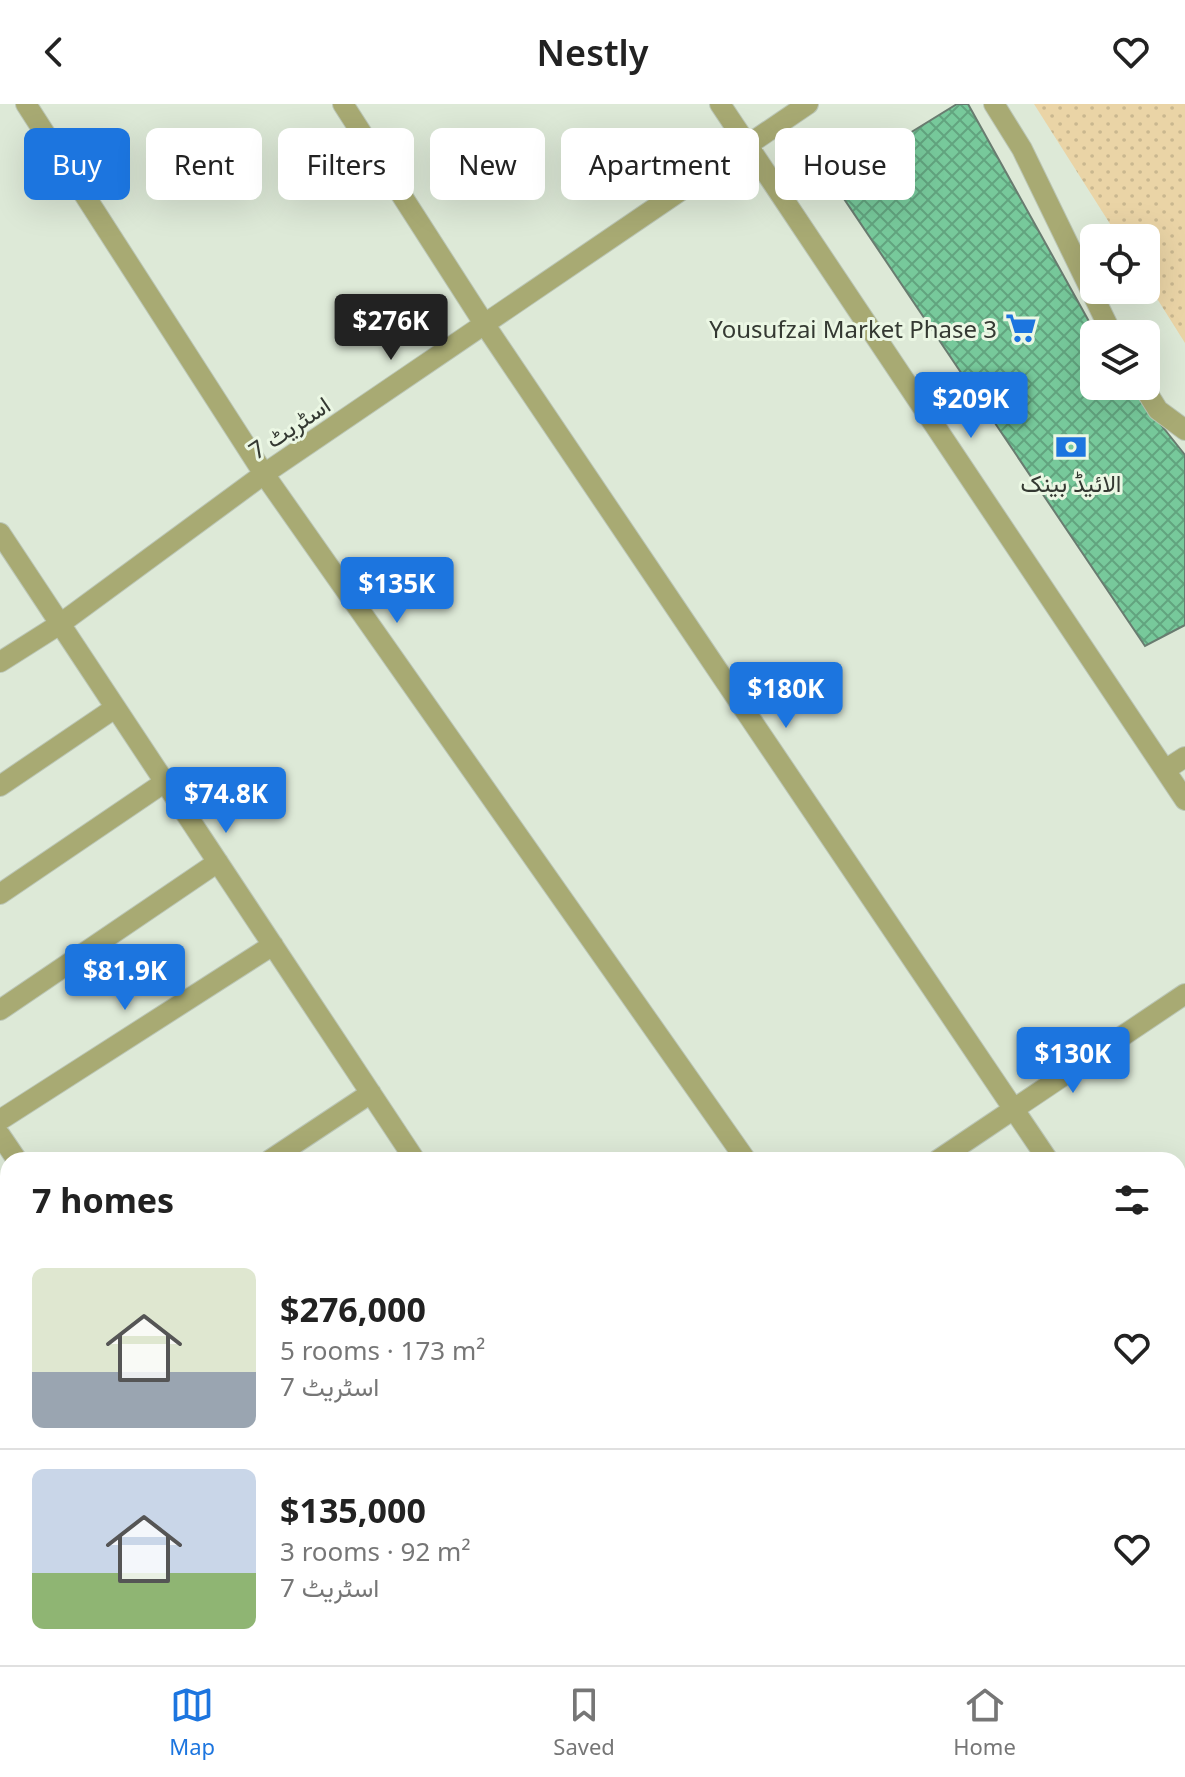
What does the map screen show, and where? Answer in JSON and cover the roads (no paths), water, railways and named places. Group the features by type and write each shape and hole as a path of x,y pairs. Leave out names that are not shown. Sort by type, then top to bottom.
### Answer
{"street":[{"path":"26,104 264,474 740,1152"},
{"path":"343,104 485,325 1043,1152"},
{"path":"720,104 736,128"},
{"name":"اسٹریٹ 7","path":"759,137 808,104"},
{"path":"994,104 1022,149 1105,320"},
{"path":"759,163 1185,800"},
{"name":"اسٹریٹ 7","path":"0,662 60,624 264,474 667,200"},
{"path":"1152,400 1158,410 1185,430"},
{"path":"0,533 410,1152"},
{"path":"0,786 115,708"},
{"path":"1165,770 1185,757"},
{"path":"0,894 165,782"},
{"path":"0,1010 218,862"},
{"path":"0,1120 273,945"},
{"path":"950,1152 1185,994"},
{"path":"282,1152 371,1093"},
{"path":"0,1135 12,1152"}],"place":[{"name":"Yousufzai Market Phase 3","path":"1021,328"},
{"name":"الائیڈ بینک","path":"1071,447"}]}
